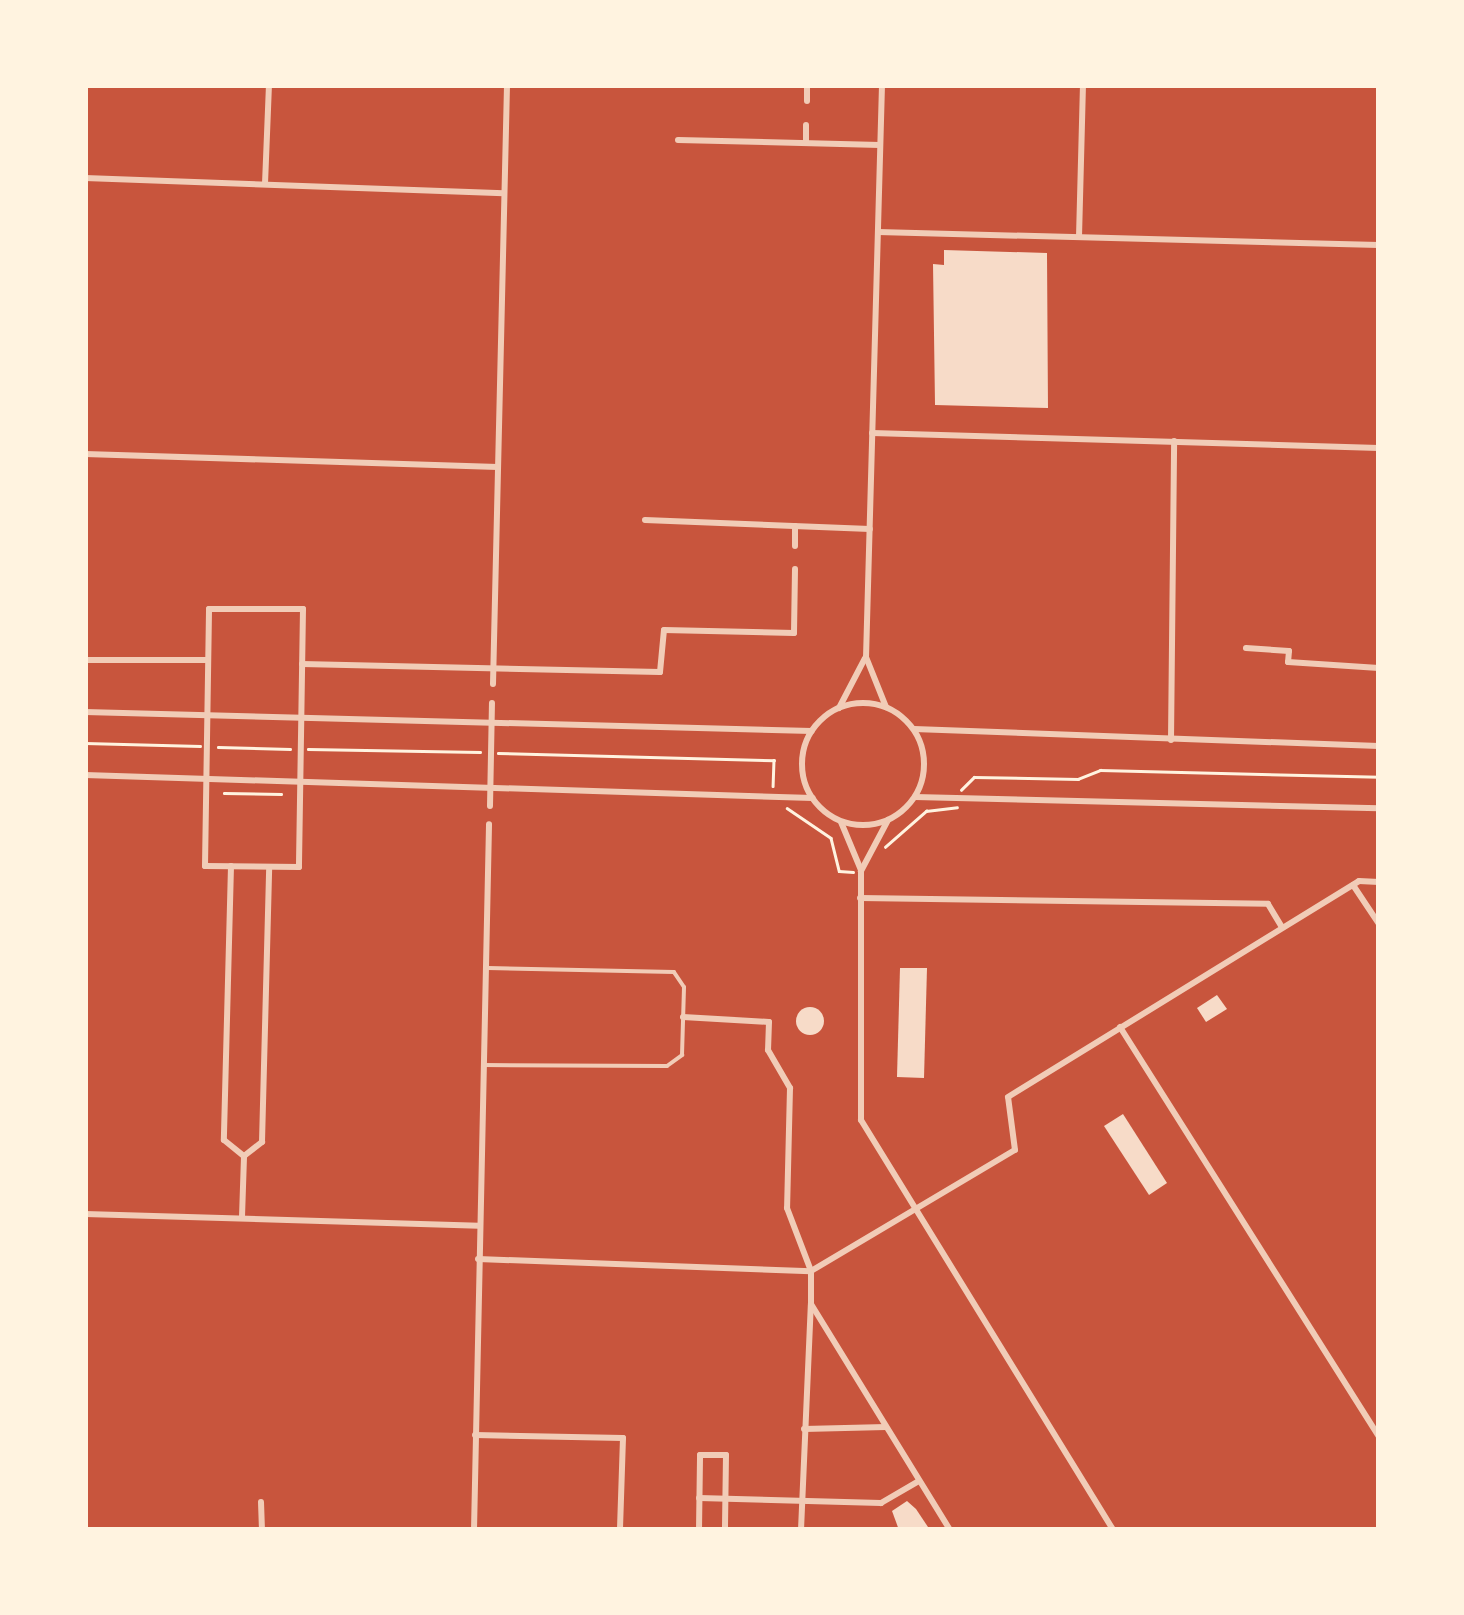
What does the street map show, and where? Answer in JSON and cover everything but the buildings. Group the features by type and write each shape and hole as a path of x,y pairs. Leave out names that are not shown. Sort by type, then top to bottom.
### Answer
{"street":[{"path":"266,184 269,85"},
{"path":"493,684 507,85"},
{"path":"807,85 807,101"},
{"path":"861,872 888,820 915,797 924,763 914,729 886,707 866,657 882,85"},
{"path":"1079,237 1083,85"},
{"path":"806,125 806,144"},
{"path":"678,140 880,145"},
{"path":"85,178 504,193"},
{"path":"878,232 1379,246"},
{"path":"872,434 1379,448 1379,418"},
{"path":"1171,740 1174,441"},
{"path":"85,454 498,467"},
{"path":"645,520 870,529"},
{"path":"795,526 795,546"},
{"path":"302,664 493,672 660,672 660,640 676,627 794,633 795,569"},
{"path":"209,609 303,609 302,664 299,867 205,866 209,609"},
{"path":"1246,648 1289,651 1288,662 1379,668"},
{"path":"813,798 802,765 812,730 839,708 866,657"},
{"path":"85,660 206,660"},
{"path":"490,806 492,704"},
{"path":"839,708 886,707"},
{"path":"85,712 812,730"},
{"path":"914,729 1379,746"},
{"path":"85,775 773,792 813,798 841,820 861,872 859,1109 915,1212 1113,1530"},
{"path":"915,797 1379,808"},
{"path":"841,820 888,820"},
{"path":"474,1530 490,824"},
{"path":"231,866 224,1140 244,1156"},
{"path":"244,1156 262,1142 269,867"},
{"path":"478,1259 811,1270 1015,1150 1008,1096 1354,885 1379,882"},
{"path":"1354,885 1379,924"},
{"path":"860,898 1268,904 1282,927"},
{"path":"683,1017 769,1022 768,1050 790,1088 787,1208 811,1270 801,1530"},
{"path":"1120,1027 1379,1436"},
{"path":"242,1217 244,1156"},
{"path":"85,1214 479,1226"},
{"path":"811,1304 950,1530"},
{"path":"804,1429 886,1427"},
{"path":"475,1434 623,1438 620,1530"},
{"path":"699,1530 700,1455 726,1455 725,1530"},
{"path":"699,1498 881,1503 919,1481"},
{"path":"261,1502 262,1530"}],"lane":[{"path":"483,1064 668,1066 682,1055 683,1017 674,972 486,968"}],"path":[{"path":"85,743 774,760 772,804 831,838 839,871"},
{"path":"961,783 1100,770 1379,777"},
{"path":"224,793 281,794"},
{"path":"878,861 926,812 955,810"}]}
